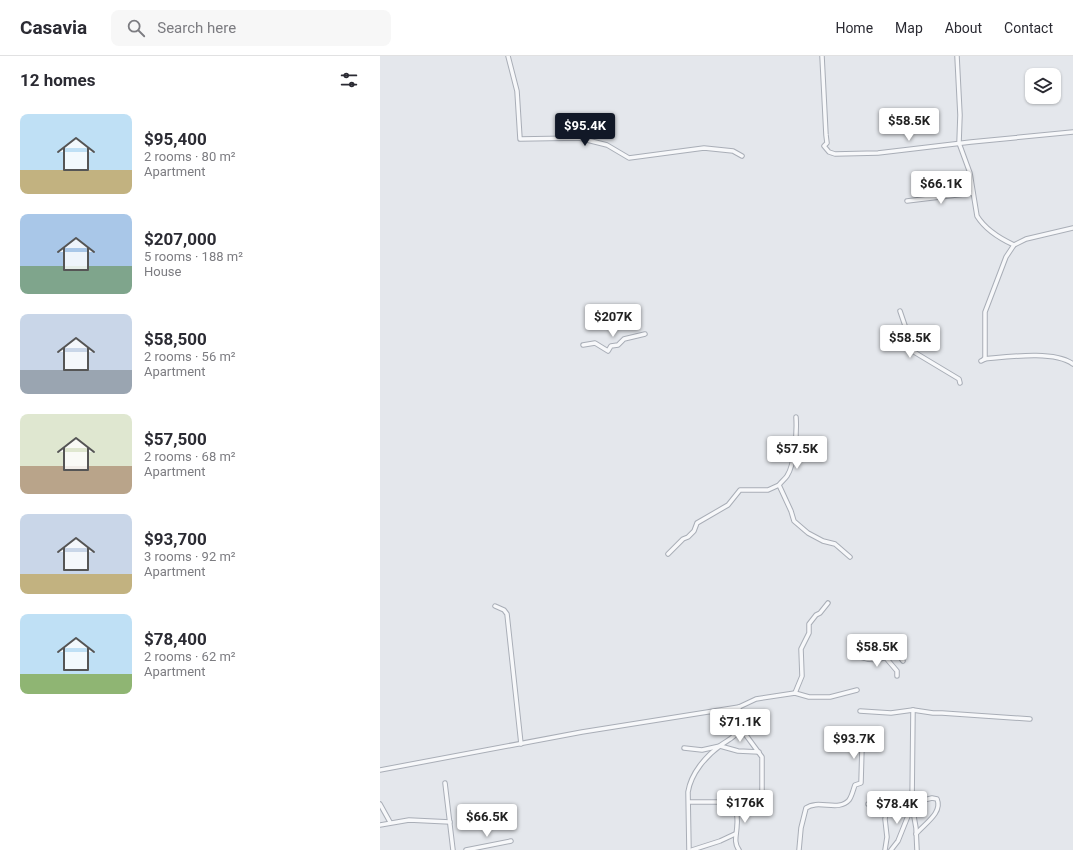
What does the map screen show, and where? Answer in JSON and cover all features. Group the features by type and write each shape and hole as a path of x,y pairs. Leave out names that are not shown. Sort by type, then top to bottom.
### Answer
{"street":[{"path":"508,56 517,91 520,139 579,138 607,145 629,158 704,148 733,151 742,156"},
{"path":"822,56 827,143 824,146 829,152 835,154 878,154 958,143 1073,132"},
{"path":"957,56 960,115 958,143 964,161 969,167 977,216 1006,241 1014,245"},
{"path":"907,201 973,193"},
{"path":"1073,228 1026,239 1014,245 1001,268 998,281 985,312 985,359 983,360 1009,356 1044,357 1073,364"},
{"path":"900,311 914,352 959,379 960,383"},
{"path":"583,345 595,343 608,350 611,346 618,345 624,339 645,334"},
{"path":"668,554 694,531 697,523 728,505 740,490 768,490 779,485 788,476 792,461 797,426 796,417"},
{"path":"779,485 794,521 808,533 823,541 835,544 850,557"},
{"path":"795,693 802,676 801,649 809,633 809,624 828,603"},
{"path":"495,606 504,610 507,614 521,744"},
{"path":"860,657 871,661 894,656 900,657 903,661"},
{"path":"886,658 897,671 897,676"},
{"path":"380,770 582,732 739,707 756,700 795,693 809,697 830,698 857,690"},
{"path":"688,802 757,801 760,798 762,792 762,757 740,727 739,707"},
{"path":"913,710 912,803 917,850"},
{"path":"860,711 891,713 913,710 933,714 942,712 1030,719"},
{"path":"735,834 720,841 690,850 688,792 693,776 703,762 720,746 732,738 740,727"},
{"path":"798,850 806,808 812,805 844,803 850,798 855,785 861,783 862,747 858,739"},
{"path":"684,748 702,750 720,746 738,751 759,752"},
{"path":"446,783 454,850"},
{"path":"868,804 898,805 932,798 937,799 937,812 916,834"},
{"path":"735,802 738,826 735,834 737,847 739,850"},
{"path":"891,850 898,841 903,830 912,803"},
{"path":"380,804 390,822"},
{"path":"885,850 887,837 885,819 888,804"},
{"path":"380,825 390,822 409,820 450,822"},
{"path":"466,850 511,841"}]}
